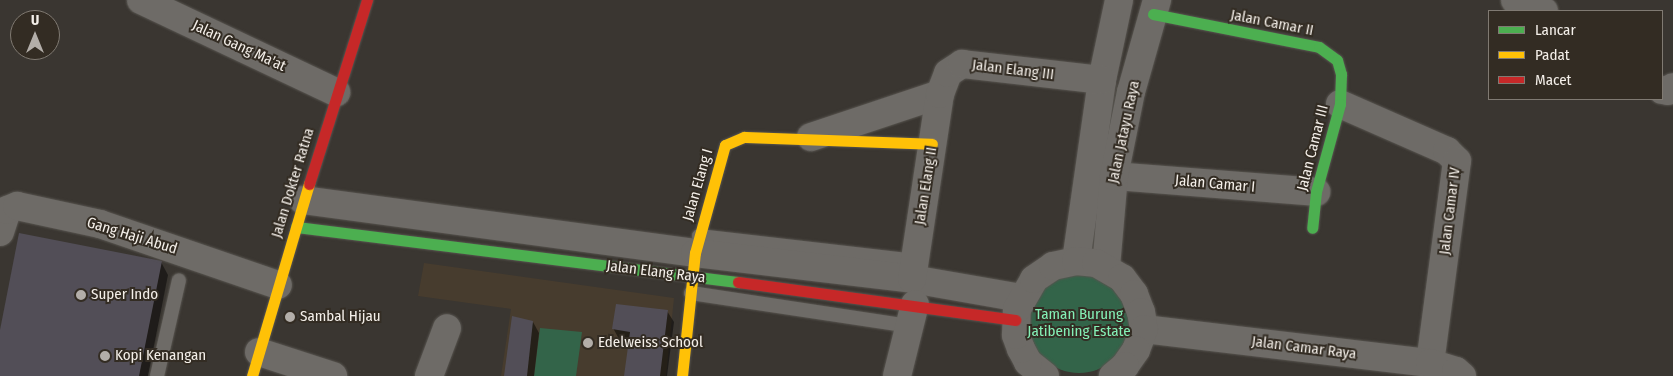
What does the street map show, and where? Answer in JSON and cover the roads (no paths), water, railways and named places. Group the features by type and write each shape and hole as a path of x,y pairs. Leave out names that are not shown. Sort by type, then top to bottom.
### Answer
{"street":[{"name":"Jalan Gang Ma'at","path":"141,0 336,92"},
{"name":"Jalan Dokter Ratna","path":"255,364 336,92 367,0"},
{"name":"Jalan Jatayu Raya","path":"1076,261 1102,80 1119,0"},
{"path":"1515,0 1541,10"},
{"name":"Jalan Jatayu Raya","path":"1106,267 1114,176 1131,92 1155,7"},
{"name":"Jalan Camar II","path":"1155,7 1319,48 1337,60 1341,74"},
{"name":"Jalan Elang III","path":"940,94 948,73 962,64 1102,80"},
{"name":"Jalan Camar III","path":"1312,228 1316,192 1340,104 1341,74"},
{"path":"811,137 940,94"},
{"name":"Jalan Elang II","path":"897,376 913,292 940,94"},
{"name":"Jalan Camar IV","path":"1340,104 1447,151 1457,161 1430,363"},
{"name":"Jalan Elang I","path":"698,261 725,145 744,137 811,137"},
{"path":"811,137 932,144"},
{"name":"Jalan Camar I","path":"1114,176 1316,192"},
{"name":"Jalan Elang Raya","path":"303,200 1018,309"},
{"name":"Gang Haji Abud","path":"0,232 7,210 17,206 100,224 278,285"},
{"name":"Jalan Elang Raya","path":"296,226 698,261"},
{"path":"1045,376 1028,362 1021,349 1018,309 1034,279 1053,266 1076,261 1106,267 1122,278 1134,294 1144,329 1125,366 1112,376"},
{"path":"682,376 696,293"},
{"path":"429,376 447,328"},
{"name":"Jalan Camar Raya","path":"1144,329 1430,363 1456,371 1462,376"},
{"path":"255,364 333,376"}],"lane":[{"path":"698,261 696,293 913,292"},
{"path":"157,376 179,280"}],"place":[{"name":"Super Indo","path":"81,295"},
{"name":"Sambal Hijau","path":"290,317"},
{"name":"Edelweiss School","path":"588,343"},
{"name":"Kopi Kenangan","path":"105,356"}],"park label":[{"name":"Taman Burung Jatibening Estate","path":"1079,322"}]}
